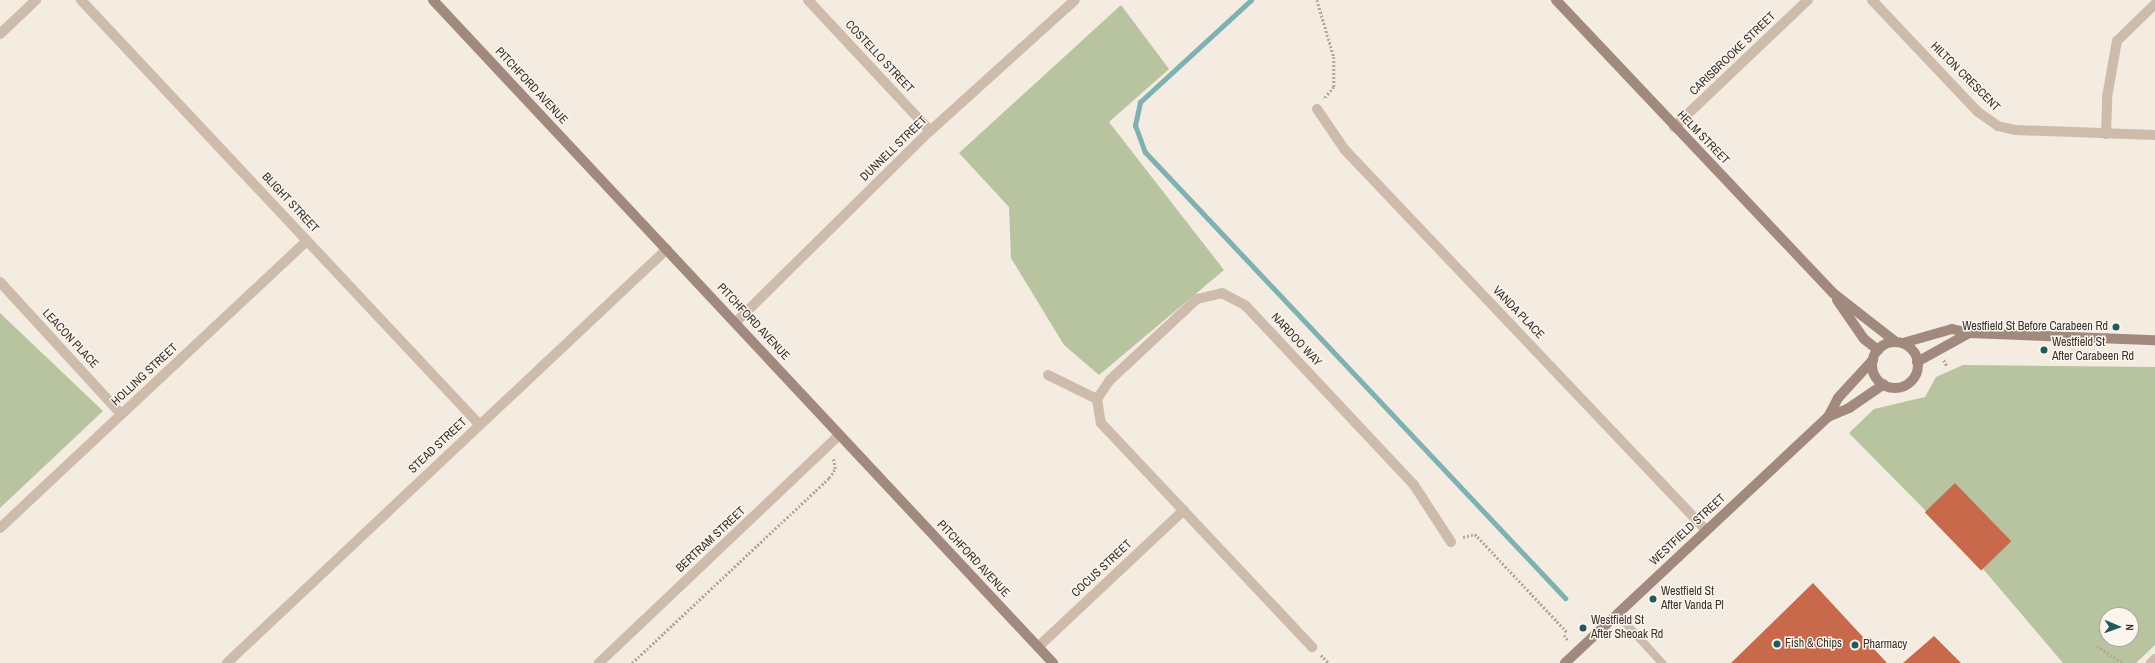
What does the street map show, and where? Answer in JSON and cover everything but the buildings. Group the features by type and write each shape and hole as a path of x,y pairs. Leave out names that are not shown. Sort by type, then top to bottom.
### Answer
{"street":[{"path":"0,34 36,0"},
{"name":"BLIGHT STREET","path":"81,0 480,425"},
{"name":"PITCHFORD AVENUE","path":"433,0 736,322 839,435 1053,663"},
{"name":"COSTELLO STREET","path":"808,0 930,131"},
{"name":"DUNNELL STREET","path":"736,322 930,131 1075,0"},
{"name":"HELM STREET","path":"1556,0 1674,127 1833,293 1900,343"},
{"name":"CARISBROOKE STREET","path":"1674,127 1808,0"},
{"name":"HILTON CRESCENT","path":"1872,0 1992,123 2016,130 2155,135"},
{"path":"2106,134 2107,97 2116,40 2155,4"},
{"name":"VANDA PLACE","path":"1317,109 1345,150 1706,530"},
{"name":"HOLLING STREET","path":"0,528 307,241"},
{"name":"STEAD STREET","path":"227,663 667,249"},
{"name":"LEACON PLACE","path":"0,282 121,414"},
{"name":"NARDOO WAY","path":"1097,399 1110,380 1197,299 1222,293 1245,305 1414,485 1452,542"},
{"name":"HELM STREET","path":"1833,293 1864,339 1878,350"},
{"path":"1900,343 1913,351 1917,362 1917,371 1909,382 1897,387 1884,384 1875,375 1873,360 1878,350 1900,343 1952,329 1969,333 2155,340"},
{"path":"1917,362 1969,333"},
{"name":"WESTFIELD STREET","path":"1565,663 1828,417 1838,398 1873,360"},
{"path":"1048,375 1097,399 1101,423 1312,647"},
{"name":"WESTFIELD STREET","path":"1828,417 1849,408 1884,384"},
{"name":"BERTRAM STREET","path":"599,663 839,435"},
{"name":"COCUS STREET","path":"1038,648 1184,510"},
{"path":"2150,663 2155,659"}],"lane":[{"path":"1617,614 1662,663"}],"path":[{"path":"1317,0 1334,57 1334,87 1317,109"},
{"path":"632,663 829,478 836,460 825,448"},
{"path":"1471,533 1567,632"},
{"path":"1564,635 1570,641"},
{"path":"2097,646 2123,663"}],"green space":[{"path":"1121,5 1169,69 1109,122 1224,270 1099,375 1064,345 1011,258 1009,207 959,153"},
{"path":"0,313 103,411 0,508"},
{"path":"1963,365 2155,367 2155,645 2136,663 2063,663 1984,570 1849,433 1874,409 1925,397 1936,377"}],"waterway":[{"path":"1251,0 1140,102 1135,125 1145,152 1565,598"}],"place":[{"name":"Westfield St Before Carabeen Rd","path":"2116,327"},
{"name":"Westfield St After Carabeen Rd","path":"2044,350"},
{"name":"Westfield St After Vanda Pl","path":"1653,599"},
{"name":"Westfield St After Sheoak Rd","path":"1583,628"},
{"name":"Fish & Chips","path":"1777,644"},
{"name":"Pharmacy","path":"1855,645"}]}
